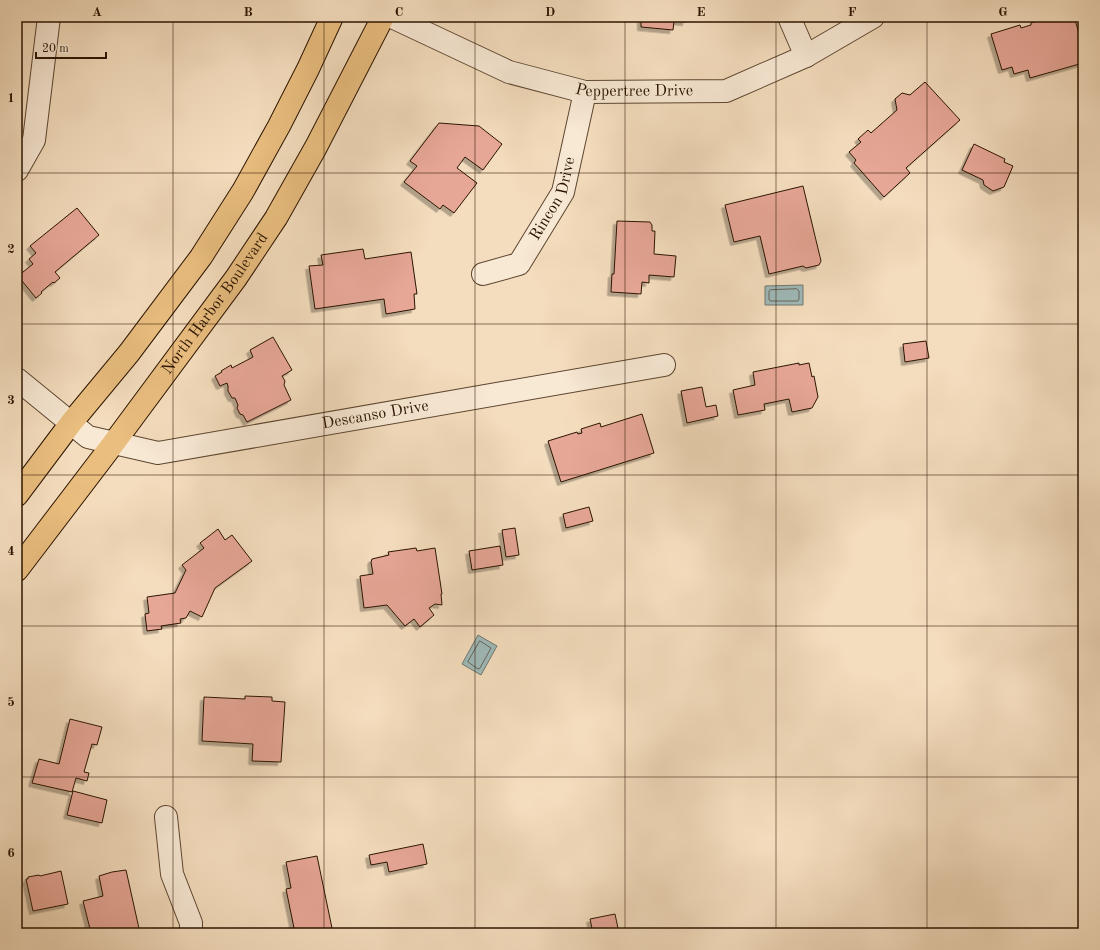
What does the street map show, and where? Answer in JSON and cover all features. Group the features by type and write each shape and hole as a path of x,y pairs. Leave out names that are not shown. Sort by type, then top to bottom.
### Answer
{"main road":[{"path":"17,495 71,423 129,353 201,257 243,191 279,126 332,17"},
{"name":"North Harbor Boulevard","path":"17,570 113,444 236,278 276,218 316,147 383,17"}],"street":[{"path":"17,170 34,140 49,17"},
{"name":"Peppertree Drive","path":"392,17 510,72 585,92 726,91 806,56 873,17"},
{"path":"790,17 806,56"},
{"name":"Rincon Drive","path":"483,274 519,264 563,192 585,92"},
{"name":"Descanso Drive","path":"71,423 88,437 113,444 158,453 664,365"},
{"path":"17,379 71,423"},
{"path":"166,817 172,874 191,923 191,933"}],"water":[{"path":"803,285 803,305 765,305 765,286"},
{"path":"478,635 497,646 481,675 462,664"}],"building":[{"path":"641,17 686,17 686,22 674,21 673,30 641,27"},
{"path":"1049,17 1057,17 1058,21 1074,17 1083,46 1083,63 1030,78 1028,70 1014,74 1012,67 1002,70 991,34 1020,25 1021,28"},
{"path":"925,82 960,120 906,168 910,173 884,197 854,163 856,160 849,152 861,142 858,139 868,130 871,133 897,110 895,99 902,93 910,95"},
{"path":"439,123 479,126 502,144 483,170 465,157 457,168 477,183 454,213 443,205 440,209 404,182 417,166 410,161"},
{"path":"974,144 1005,159 1004,162 1013,166 1004,187 993,191 984,185 983,180 962,170"},
{"path":"803,186 821,261 819,265 806,268 803,266 769,274 760,236 734,242 725,205"},
{"path":"77,208 99,235 55,272 60,278 41,292 42,293 36,298 18,276 33,264 29,259 36,253 30,246"},
{"path":"617,221 650,222 652,225 652,231 655,231 654,254 676,256 674,277 649,275 649,283 642,282 641,294 611,292 612,274 614,274"},
{"path":"363,249 365,259 411,252 417,294 414,294 415,309 386,314 384,299 315,309 309,266 323,265 321,255"},
{"path":"273,337 292,370 282,376 285,381 284,385 291,400 247,422 237,408 238,405 235,398 232,398 228,391 227,383 220,386 215,376 231,365 232,368 253,357 250,350"},
{"path":"926,341 929,358 905,362 903,344"},
{"path":"799,363 799,365 809,363 812,377 814,376 818,397 812,408 792,412 789,399 764,404 765,410 738,415 733,390 755,385 753,372"},
{"path":"702,387 706,407 716,405 718,416 687,423 681,391"},
{"path":"642,414 654,453 561,482 548,441 577,432 578,434 582,433 581,429 600,423 601,427"},
{"path":"589,507 593,521 566,528 563,514"},
{"path":"515,528 519,555 506,557 502,530"},
{"path":"218,529 225,540 232,535 252,561 215,588 202,617 190,611 186,618 180,619 181,623 161,626 162,629 147,631 145,614 149,613 147,597 175,593 186,570 182,565 204,548 200,543"},
{"path":"500,546 503,565 472,570 469,551"},
{"path":"416,548 417,551 435,548 442,594 442,605 435,604 429,608 434,615 420,627 414,619 405,626 387,605 364,608 360,576 373,574 372,559 389,555 388,552"},
{"path":"245,696 272,697 272,701 285,702 281,762 252,761 253,744 202,741 204,697 245,699"},
{"path":"70,719 102,727 97,745 92,744 84,772 89,773 87,781 76,778 72,792 32,783 39,759 59,764"},
{"path":"73,791 107,800 102,823 67,815"},
{"path":"423,844 427,864 389,872 387,862 371,865 369,855"},
{"path":"317,856 333,933 295,933 286,889 291,888 286,862"},
{"path":"126,870 140,933 91,933 83,901 103,896 99,876"},
{"path":"61,871 68,904 33,911 26,879 28,879 28,877"},
{"path":"615,914 619,933 593,933 590,919"}]}
